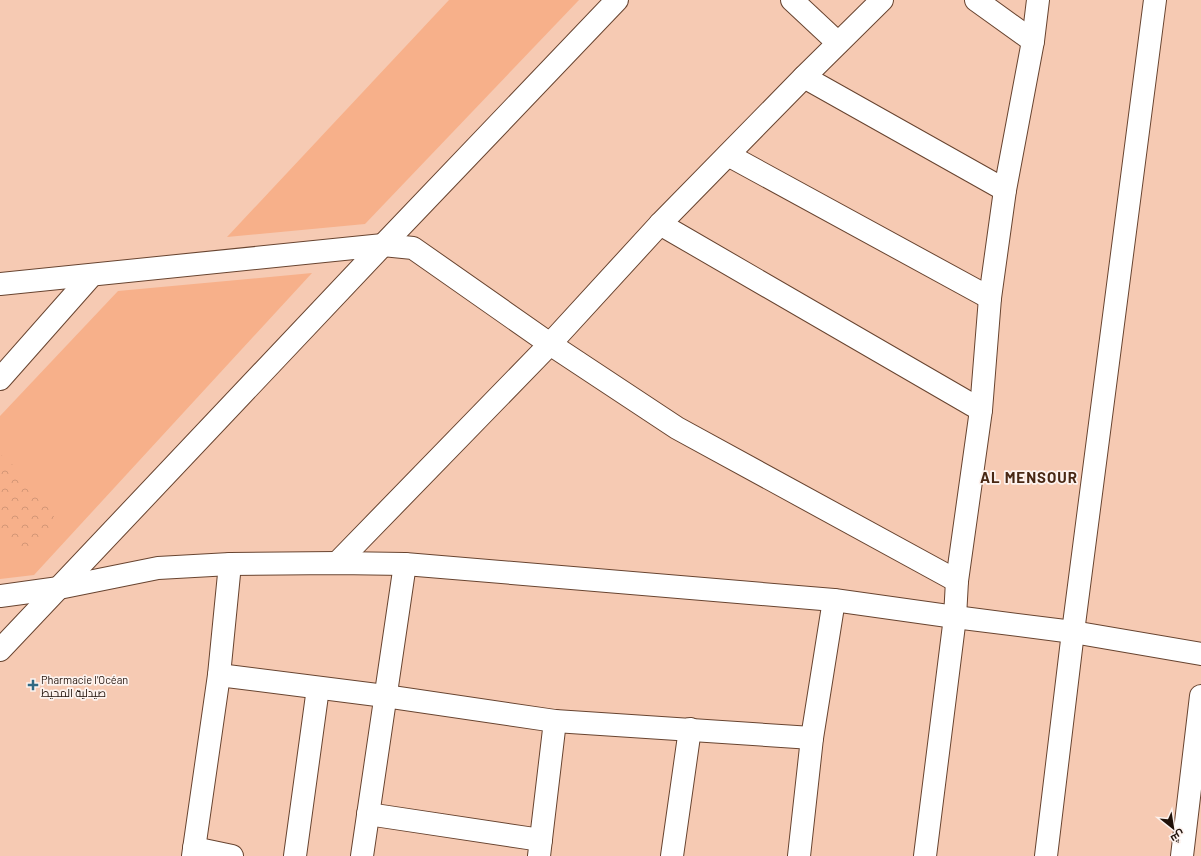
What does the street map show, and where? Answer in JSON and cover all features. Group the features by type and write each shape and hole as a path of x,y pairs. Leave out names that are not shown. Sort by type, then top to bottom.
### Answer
{"street":[{"path":"0,650 617,0"},
{"path":"792,0 838,43"},
{"path":"337,563 550,344 660,224 882,0"},
{"path":"976,0 1033,41"},
{"path":"925,856 955,617 957,581 981,410 990,298 1005,190 1033,41 1038,0"},
{"path":"1046,856 1139,109 1155,0"},
{"path":"804,77 1005,190"},
{"path":"728,155 990,298"},
{"path":"660,224 981,410"},
{"path":"0,284 383,245 413,248 550,344 677,428 957,581"},
{"path":"0,379 92,275"},
{"path":"0,596 59,588 158,568 230,564 405,564 834,600 1073,632 1201,654"},
{"path":"230,564 219,675 193,852 232,856"},
{"path":"362,856 405,564"},
{"path":"799,856 812,738 834,600"},
{"path":"219,675 386,696 555,721 812,738"},
{"path":"295,856 318,688"},
{"path":"1182,856 1194,818 1201,696"},
{"path":"368,814 540,848 555,721"},
{"path":"672,856 690,729"}],"green space":[{"path":"449,0 579,0 365,224 227,237"},
{"path":"312,273 34,575 0,579 0,416 118,291"},
{"path":"0,454 12,464 53,510 55,526 36,549 20,547 0,528"}],"place":[{"name":"Pharmacie l'Océan صيدلية المحيط","path":"33,685"}],"district":[{"name":"AL MENSOUR","path":"1029,477"}]}
